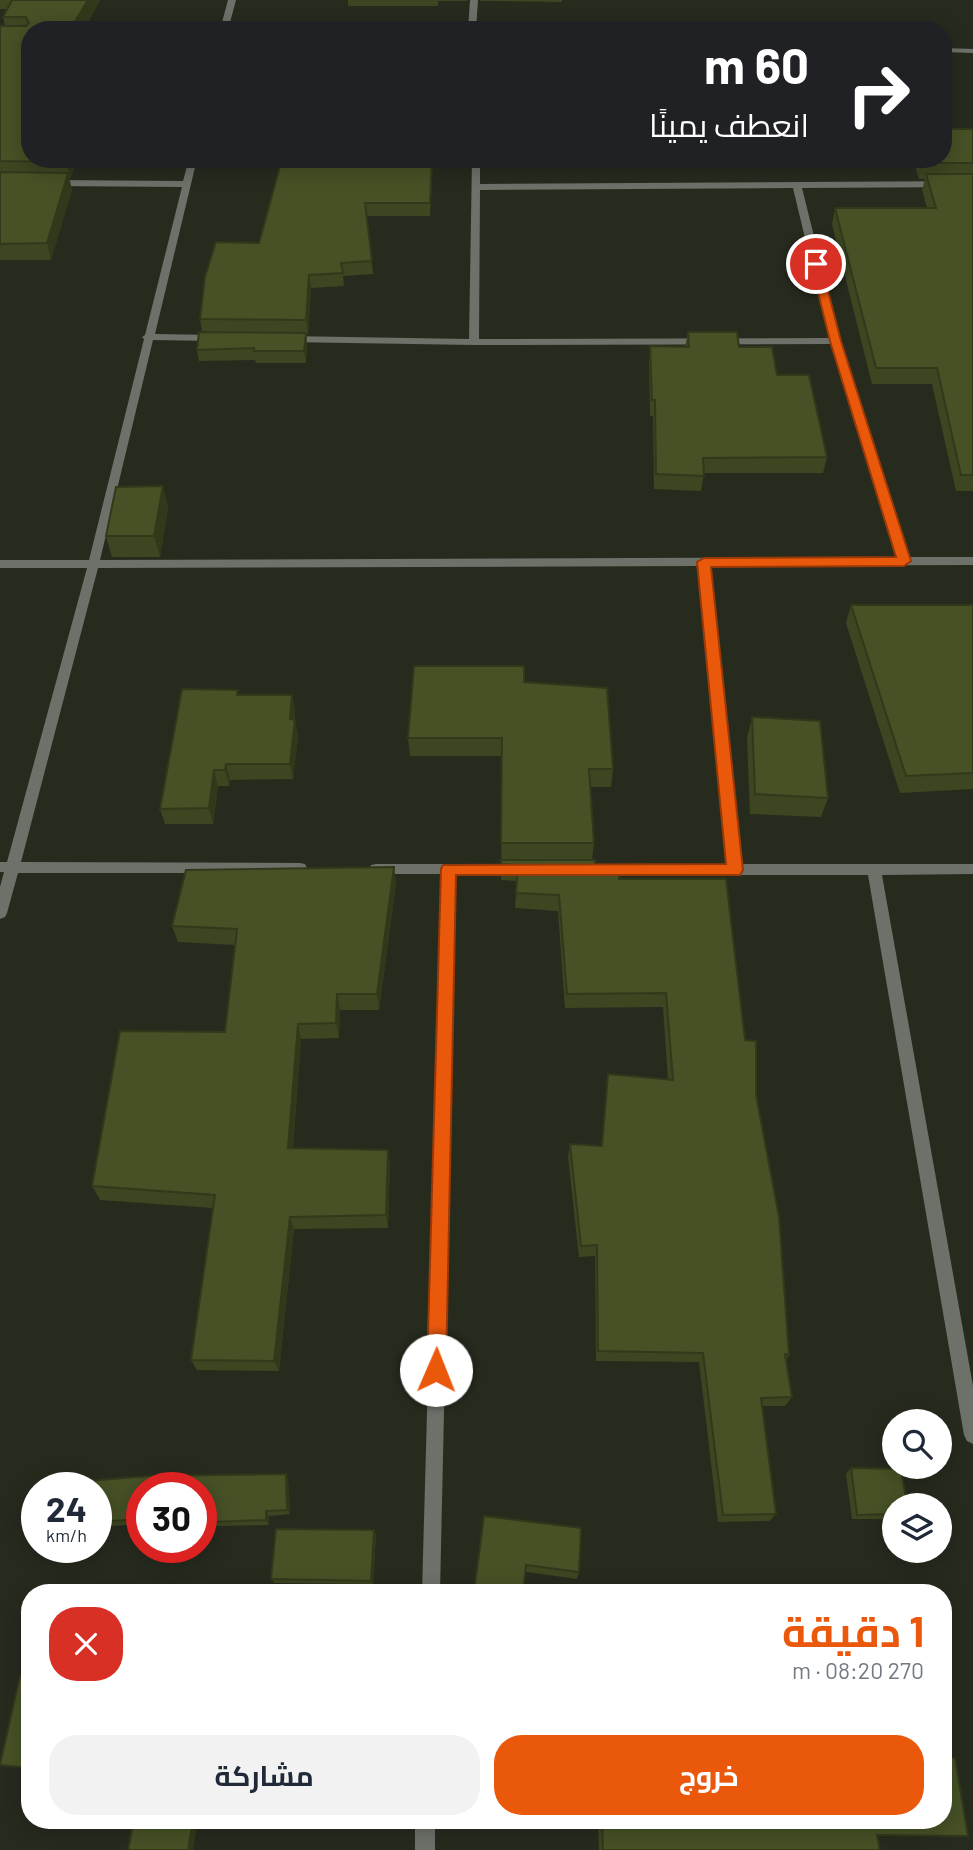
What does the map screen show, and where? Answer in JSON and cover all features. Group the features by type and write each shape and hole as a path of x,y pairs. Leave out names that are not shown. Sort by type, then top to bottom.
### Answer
{"street":[{"path":"226,21 232,0"},
{"path":"473,21 474,0"},
{"path":"952,50 973,51"},
{"path":"0,913 6,867 93,565 147,337 191,168"},
{"path":"474,342 476,168"},
{"path":"40,183 187,184"},
{"path":"477,187 973,184"},
{"path":"797,187 835,341 904,561"},
{"path":"147,337 229,338"},
{"path":"269,339 474,342 835,341"},
{"path":"0,564 973,561"},
{"path":"704,562 735,870"},
{"path":"6,867 312,869"},
{"path":"367,869 531,869"},
{"path":"431,1584 449,869"},
{"path":"585,870 973,869"},
{"path":"874,870 973,1436"},
{"path":"425,1829 425,1850"}],"building":[{"path":"12,0 88,0 75,21 28,21 26,17 3,17"},
{"path":"0,26 21,26 21,161 0,161"},
{"path":"952,129 973,129 973,163 952,163"},
{"path":"280,168 432,168 430,203 365,203 372,261 341,263 343,273 309,275 306,320 200,319 205,277 216,242 259,243"},
{"path":"0,172 68,173 47,243 0,244"},
{"path":"926,174 973,174 973,475 961,475 937,368 876,368 835,208 936,208"},
{"path":"199,332 306,333 304,351 254,351 254,348 197,350"},
{"path":"688,332 737,332 739,347 772,347 777,375 809,375 827,457 703,458 704,476 656,474 655,400 652,400 650,346 689,347"},
{"path":"163,486 154,536 106,536 116,487"},
{"path":"851,605 973,605 973,773 906,776"},
{"path":"414,666 524,666 524,682 607,688 613,769 589,769 594,843 501,843 502,738 408,738"},
{"path":"182,689 238,690 237,695 292,695 290,719 295,720 290,764 226,764 225,770 214,770 209,808 160,809"},
{"path":"752,717 820,721 828,798 755,794"},
{"path":"501,860 595,860 595,868 619,869 619,879 726,879 745,1040 756,1041 756,1095 779,1217 789,1355 785,1354 792,1397 761,1398 776,1514 723,1515 703,1353 598,1351 597,1245 581,1246 570,1144 602,1146 608,1074 673,1080 666,993 567,994 559,895 516,893 518,865 501,864"},
{"path":"394,867 377,994 337,994 336,1023 298,1024 288,1148 388,1150 386,1215 290,1217 274,1361 191,1360 215,1195 92,1186 120,1031 225,1032 237,929 172,926 186,870"},
{"path":"851,1468 882,1469 882,1479 903,1479 905,1493 882,1493 882,1514 857,1515"},
{"path":"286,1474 287,1510 266,1511 266,1520 217,1522 217,1475"},
{"path":"126,1478 126,1520 112,1521 112,1479"},
{"path":"484,1516 581,1528 579,1572 526,1565 524,1584 475,1584"},
{"path":"276,1529 374,1530 371,1581 271,1579"},
{"path":"21,1676 21,1767 0,1765"},
{"path":"952,1758 955,1758 968,1836 877,1835 880,1850 603,1850 602,1829 952,1829"},
{"path":"132,1829 192,1829 188,1850 128,1850"}],"route":[{"path":"436,1370 449,869 735,870 704,562 904,561 835,341 816,264"}]}
